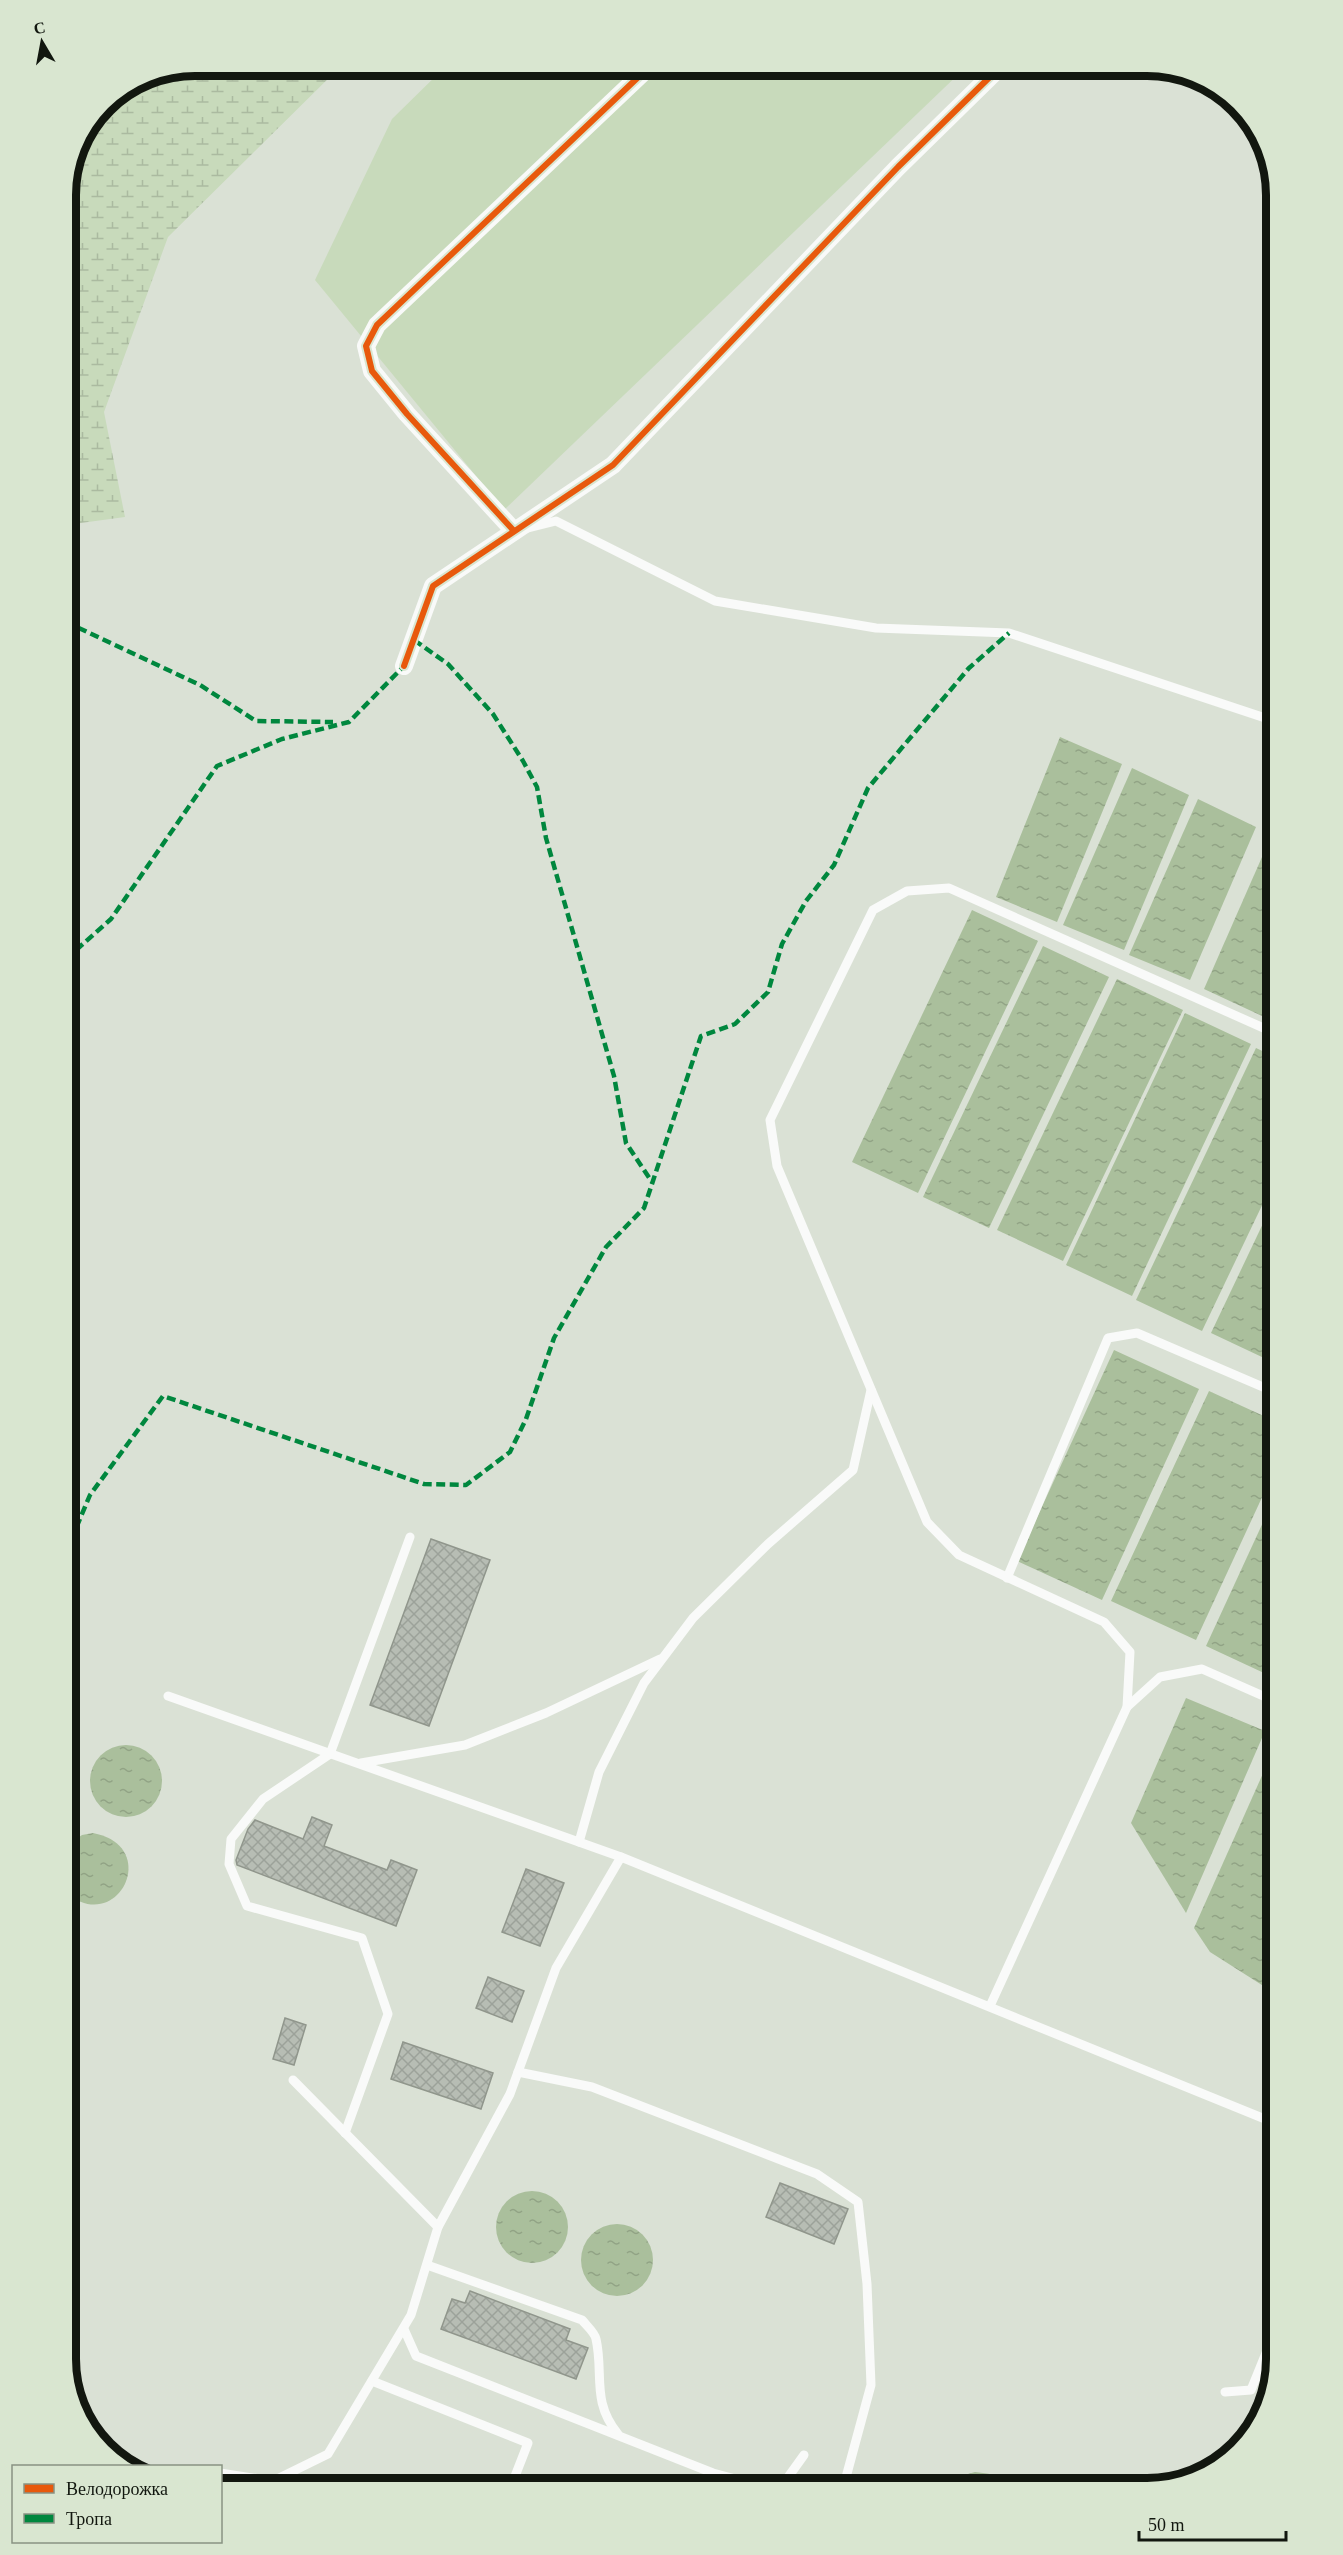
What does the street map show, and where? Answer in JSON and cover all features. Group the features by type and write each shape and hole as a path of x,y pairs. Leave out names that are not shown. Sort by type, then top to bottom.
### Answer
{"street":[{"path":"514,531 407,414 372,371 366,346 377,325 639,76"},
{"path":"404,666 433,586 613,465 890,175 989,77"}],"lane":[{"path":"514,531 556,521 715,601 876,628 1009,633 1266,718"},
{"path":"990,2006 1127,1707 1130,1652 1104,1622 959,1555 927,1522 777,1167 770,1120 873,910 907,891 949,888 1266,1029"},
{"path":"1008,1578 1108,1338 1137,1333 1266,1388"},
{"path":"579,1842 599,1772 644,1683 693,1618 768,1544 853,1470 871,1390"},
{"path":"345,2133 388,2014 362,1938 247,1906 229,1864 231,1839 263,1799 330,1754 410,1537"},
{"path":"359,1764 465,1745 546,1713 663,1658"},
{"path":"1127,1707 1160,1677 1202,1669 1266,1697"},
{"path":"168,1696 621,1857 1266,2119"},
{"path":"279,2478 328,2454 404,2329 411,2315 438,2227 510,2094 556,1968 621,1857"},
{"path":"518,2072 592,2087 624,2099 817,2174 858,2202 867,2284 872,2385 846,2478"},
{"path":"292,2080 438,2227"},
{"path":"427,2265 582,2320 596,2337 599,2390 610,2425 620,2436"},
{"path":"404,2329 416,2356 713,2473 732,2478"},
{"path":"1225,2392 1251,2390 1266,2353"},
{"path":"372,2381 528,2443 514,2478"},
{"path":"788,2478 804,2455"},
{"path":"222,2473 253,2478"}],"green space":[{"path":"196,76 331,76 168,237 104,412 125,517 77,524 77,188 81,165 92,136 111,111 129,97 150,86 172,79"},
{"path":"436,76 956,77 504,510 315,280 392,119"}],"water":[{"path":"1060,737 1122,764 1057,922 996,897"},
{"path":"1132,768 1189,795 1124,950 1063,925"},
{"path":"1198,799 1256,827 1190,980 1129,955"},
{"path":"1266,848 1266,1018 1204,989"},
{"path":"972,910 1038,941 918,1193 852,1162"},
{"path":"1043,946 1109,977 989,1228 923,1197"},
{"path":"1117,979 1183,1010 1063,1261 997,1230"},
{"path":"1185,1013 1251,1044 1132,1296 1066,1265"},
{"path":"1256,1048 1266,1053 1266,1197 1202,1331 1136,1300"},
{"path":"1266,1217 1266,1359 1211,1333"},
{"path":"1114,1350 1199,1389 1102,1600 1017,1561"},
{"path":"1209,1391 1266,1417 1266,1489 1196,1640 1111,1601"},
{"path":"1266,1516 1266,1674 1206,1646"},
{"path":"1186,1698 1265,1731 1186,1913 1131,1823"},
{"path":"126,1745 146,1751 156,1761 162,1781 156,1801 146,1811 126,1817 106,1811 96,1801 90,1781 96,1761 106,1751"},
{"path":"1266,1767 1265,1987 1210,1952 1194,1928"},
{"path":"93,1833 114,1841 125,1854 128,1869 125,1884 116,1896 102,1904 85,1903 76,1898 76,1839 82,1835"},
{"path":"532,2191 552,2197 562,2207 568,2227 562,2247 552,2257 532,2263 512,2257 502,2247 496,2227 502,2207 512,2197"},
{"path":"617,2224 637,2230 647,2240 653,2260 647,2280 637,2290 617,2296 597,2290 587,2280 581,2260 587,2240 597,2230"},
{"path":"975,2472 1006,2478 956,2478"}],"building":[{"path":"431,1539 490,1560 429,1726 370,1705"},
{"path":"312,1817 332,1825 324,1846 387,1870 391,1860 417,1870 396,1926 237,1865 236,1860 248,1829 255,1820 303,1839"},
{"path":"526,1869 564,1883 540,1946 502,1932"},
{"path":"488,1977 524,1991 512,2022 476,2008"},
{"path":"285,2018 306,2025 294,2065 273,2059"},
{"path":"403,2042 493,2073 481,2109 391,2079"},
{"path":"780,2183 848,2209 834,2244 766,2217"},
{"path":"470,2291 570,2329 566,2340 588,2348 576,2379 441,2329 452,2299 465,2303"}],"marked path":[{"path":"77,627 200,685 256,721 333,722"},
{"path":"76,1527 90,1495 163,1396 424,1484 466,1485 510,1452 526,1419 554,1338 606,1247 644,1208 701,1036 735,1024 768,992 782,944 806,901 834,865 868,788 969,668 1009,633"},
{"path":"414,640 448,664 493,714 537,787 546,838 614,1076 626,1143 652,1182"},
{"path":"77,950 111,919 217,766 282,739 349,722 404,666"}],"cycle path":[{"path":"514,531 407,414 372,371 366,346 377,325 639,76"},
{"path":"404,666 433,586 613,465 898,167 990,77"}]}
